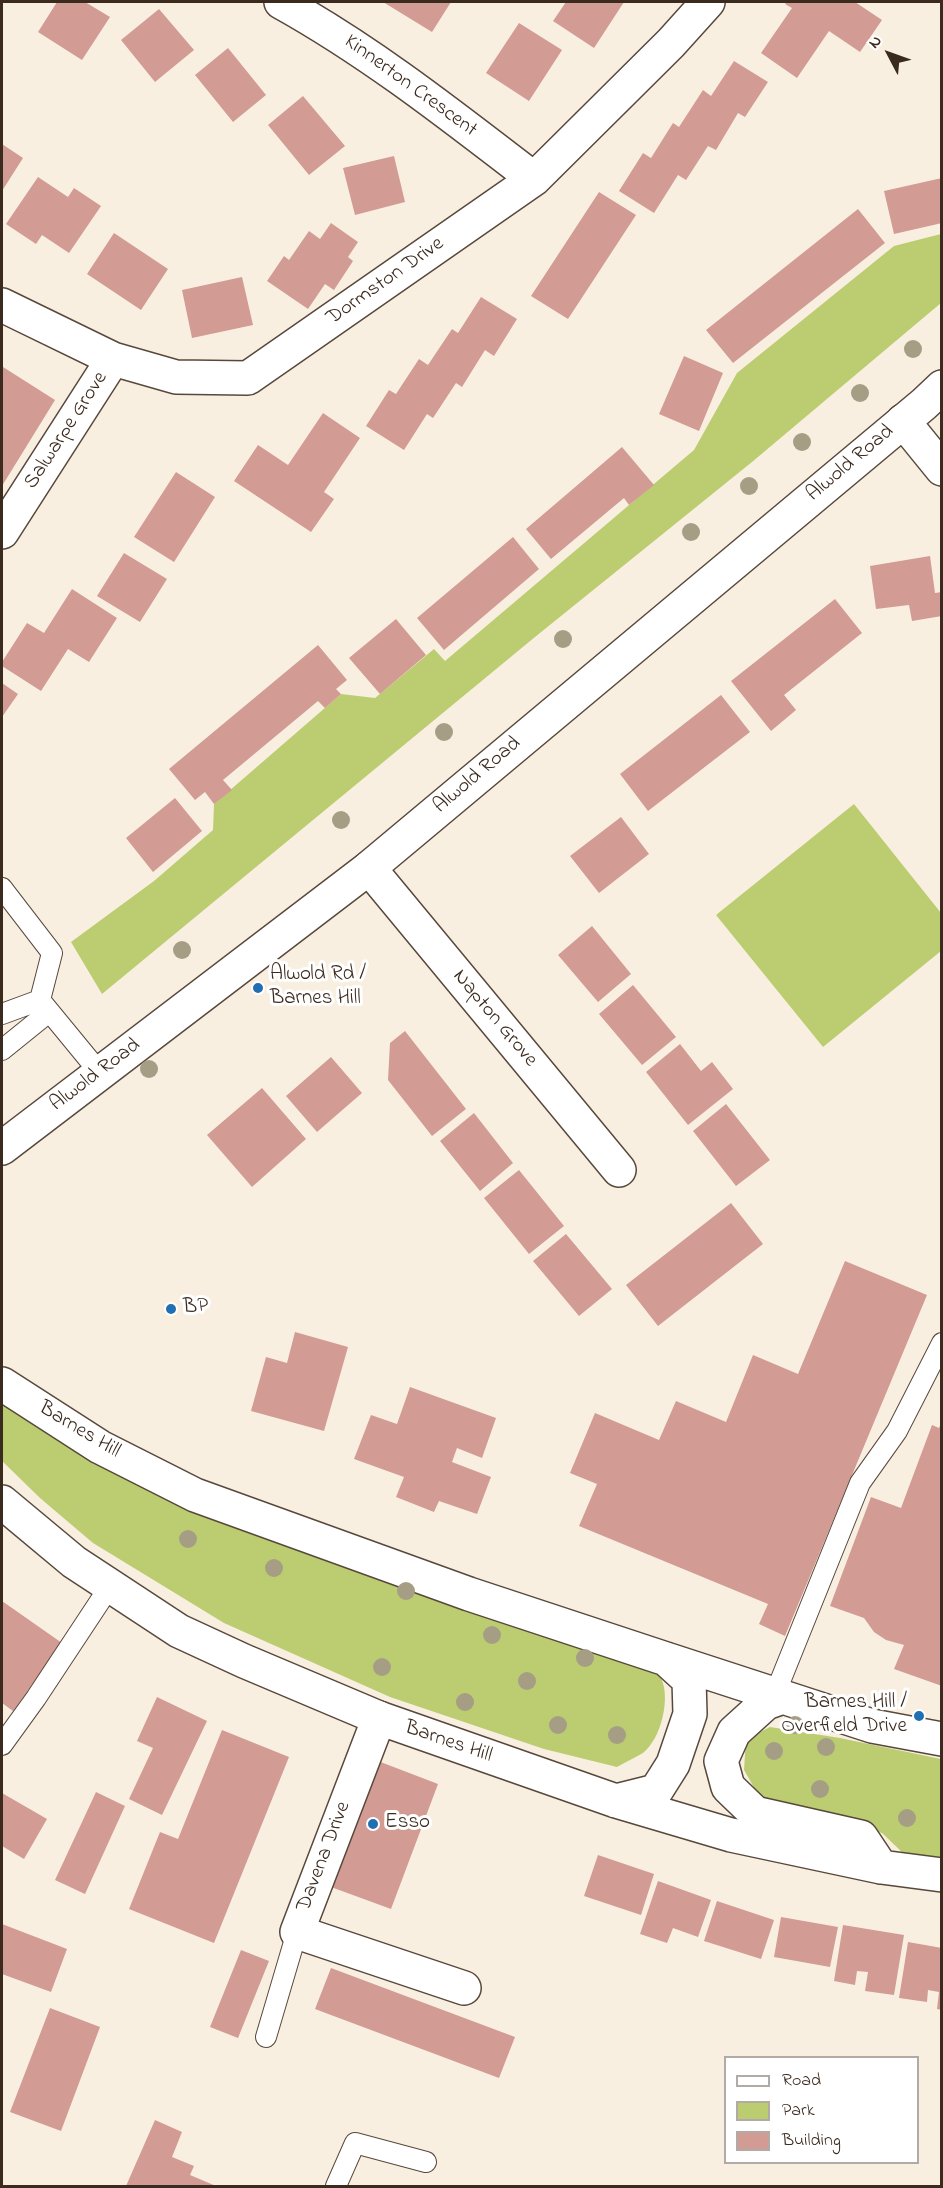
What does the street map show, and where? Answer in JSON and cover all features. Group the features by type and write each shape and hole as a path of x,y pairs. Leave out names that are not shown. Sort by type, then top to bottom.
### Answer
{"street":[{"name":"Kinnerton Crescent","path":"280,2 325,12 413,86 534,179"},
{"name":"Dormston Drive","path":"2,305 113,359 176,377 249,378 534,179 671,43 708,2"},
{"name":"Salwarpe Grove","path":"2,532 113,359"},
{"name":"Alwold Road","path":"2,1148 369,867 924,405 942,387"},
{"path":"903,421 942,469"},
{"name":"Napton Grove","path":"369,867 620,1170"},
{"name":"Barnes Hill","path":"2,1384 100,1447 195,1495 469,1594 666,1659 872,1726 942,1739"},
{"name":"Barnes Hill","path":"2,1502 74,1562 179,1631 379,1718 616,1801 731,1835 881,1867 942,1875"},
{"path":"616,1801 656,1791 673,1764 690,1714 689,1680 666,1659"},
{"path":"779,1695 766,1703 734,1732 721,1761 728,1787 755,1814 861,1837 881,1867"},
{"name":"Davena Drive","path":"379,1718 297,1932 464,1988"}],"lane":[{"path":"2,888 52,953 45,1006 2,1050"},
{"path":"45,1006 100,1073"},
{"path":"2,1014 45,1006"},
{"path":"779,1695 860,1483 897,1431 942,1343"},
{"path":"2,1745 110,1586"},
{"path":"266,2037 297,1932"},
{"path":"336,2187 355,2143 426,2162"}],"green space":[{"path":"941,234 941,303 752,462 535,637 102,994 71,942 154,881 213,830 214,804 341,694 375,698 434,649 445,661 694,450 737,373 894,246"},
{"path":"854,804 941,913 941,951 823,1047 716,915"},
{"path":"2,1397 651,1668 661,1678 665,1696 662,1718 655,1738 643,1753 617,1767 544,1749 390,1697 224,1623 93,1543 40,1498 2,1461"},
{"path":"770,1727 840,1738 941,1759 941,1859 904,1854 882,1833 760,1798 744,1770 746,1739"}],"building":[{"path":"57,2 85,2 110,17 82,60 38,32"},
{"path":"383,2 451,2 432,32"},
{"path":"566,2 624,2 594,48 553,21"},
{"path":"787,2 855,2 882,20 860,52 829,31 797,78 761,53 792,8 785,4"},
{"path":"159,9 194,50 155,82 121,40"},
{"path":"519,23 562,50 529,101 486,73"},
{"path":"228,48 266,95 233,122 195,75"},
{"path":"734,61 768,82 745,117 738,113 716,150 708,146 686,180 678,175 654,213 619,191 643,153 651,158 673,123 679,127 703,90 711,96"},
{"path":"303,96 345,146 309,175 268,125"},
{"path":"2,144 23,158 2,191"},
{"path":"394,156 405,202 355,215 343,168"},
{"path":"38,177 68,197 74,188 101,206 69,253 42,235 36,244 6,224"},
{"path":"942,178 942,223 894,234 884,191"},
{"path":"599,192 636,215 568,319 531,296"},
{"path":"858,209 885,243 733,363 706,330"},
{"path":"331,223 358,242 348,257 353,261 334,290 325,284 308,309 267,281 284,256 289,260 309,231 320,239"},
{"path":"114,233 168,269 141,310 87,274"},
{"path":"242,277 253,325 192,338 182,290"},
{"path":"481,297 517,319 494,356 485,350 462,387 456,383 433,418 427,414 404,450 366,426 389,390 396,394 419,359 428,365 452,329 458,333"},
{"path":"684,356 723,373 699,431 659,414"},
{"path":"3,367 55,400 2,486 2,369"},
{"path":"323,413 360,438 324,492 334,499 311,532 234,481 258,445 288,465"},
{"path":"622,447 654,485 629,505 624,498 551,559 526,529"},
{"path":"176,472 215,497 174,562 134,537"},
{"path":"513,537 539,569 444,650 417,618"},
{"path":"124,553 167,579 140,622 97,596"},
{"path":"930,556 935,593 942,592 942,616 912,621 909,605 876,609 870,566"},
{"path":"72,589 117,618 89,662 68,649 41,691 2,666 2,662 27,623 44,633"},
{"path":"835,599 862,633 784,695 796,710 771,731 731,681"},
{"path":"396,619 426,655 380,694 349,658"},
{"path":"318,645 347,680 336,689 341,694 325,708 318,701 223,780 232,790 214,804 205,792 195,800 169,769"},
{"path":"2,683 18,694 2,717"},
{"path":"721,695 750,732 648,811 620,774"},
{"path":"175,798 202,831 153,872 126,838"},
{"path":"621,817 649,854 599,893 570,856"},
{"path":"592,926 631,974 598,1002 558,955"},
{"path":"633,985 676,1037 642,1065 599,1014"},
{"path":"405,1031 466,1109 432,1136 388,1080 390,1043"},
{"path":"680,1044 701,1071 712,1062 733,1089 688,1125 646,1072"},
{"path":"331,1057 362,1093 317,1132 286,1096"},
{"path":"262,1088 306,1139 252,1187 207,1135"},
{"path":"726,1104 770,1160 736,1186 693,1131"},
{"path":"474,1113 513,1163 480,1191 440,1141"},
{"path":"519,1170 564,1226 529,1254 484,1198"},
{"path":"731,1203 763,1244 658,1326 626,1285"},
{"path":"566,1234 612,1289 579,1316 533,1261"},
{"path":"845,1261 927,1295 785,1636 759,1624 768,1604 579,1526 597,1484 570,1473 595,1413 659,1440 676,1401 726,1422 753,1355 798,1374"},
{"path":"295,1332 348,1347 324,1431 251,1411 266,1357 287,1363"},
{"path":"410,1387 496,1418 482,1458 457,1448 452,1462 491,1477 477,1514 439,1501 434,1512 396,1497 404,1477 354,1459 371,1415 397,1424"},
{"path":"942,1421 942,1686 894,1669 904,1645 886,1640 874,1632 864,1618 830,1606 871,1497 901,1508 932,1425 939,1428"},
{"path":"2,1601 62,1643 13,1711 2,1703"},
{"path":"157,1697 207,1721 162,1815 129,1799 153,1748 137,1741"},
{"path":"222,1730 289,1757 214,1943 129,1909 160,1832 178,1839"},
{"path":"378,1761 438,1784 391,1909 331,1887"},
{"path":"96,1792 125,1806 85,1894 55,1880"},
{"path":"2,1793 47,1819 24,1859 2,1846"},
{"path":"598,1855 654,1874 641,1915 584,1896"},
{"path":"658,1881 711,1900 698,1937 673,1928 667,1943 640,1934"},
{"path":"717,1901 774,1920 761,1959 704,1941"},
{"path":"781,1917 838,1927 830,1967 774,1957"},
{"path":"2,1924 67,1949 51,1992 2,1974"},
{"path":"843,1925 904,1935 894,1995 865,1991 868,1972 857,1971 855,1985 834,1981"},
{"path":"908,1942 942,1948 942,2010 937,2009 939,1992 928,1990 927,2002 899,1998"},
{"path":"241,1950 269,1961 238,2038 210,2027"},
{"path":"331,1968 515,2037 499,2078 315,2009"},
{"path":"50,2008 100,2027 61,2131 10,2112"},
{"path":"155,2120 182,2132 172,2157 194,2166 190,2175 216,2186 126,2186"}],"place":[{"name":"Alwold Rd / Barnes Hill","path":"258,988"},
{"name":"BP","path":"171,1309"},
{"name":"Barnes Hill / Overfield Drive","path":"919,1716"},
{"name":"Esso","path":"373,1824"}]}
